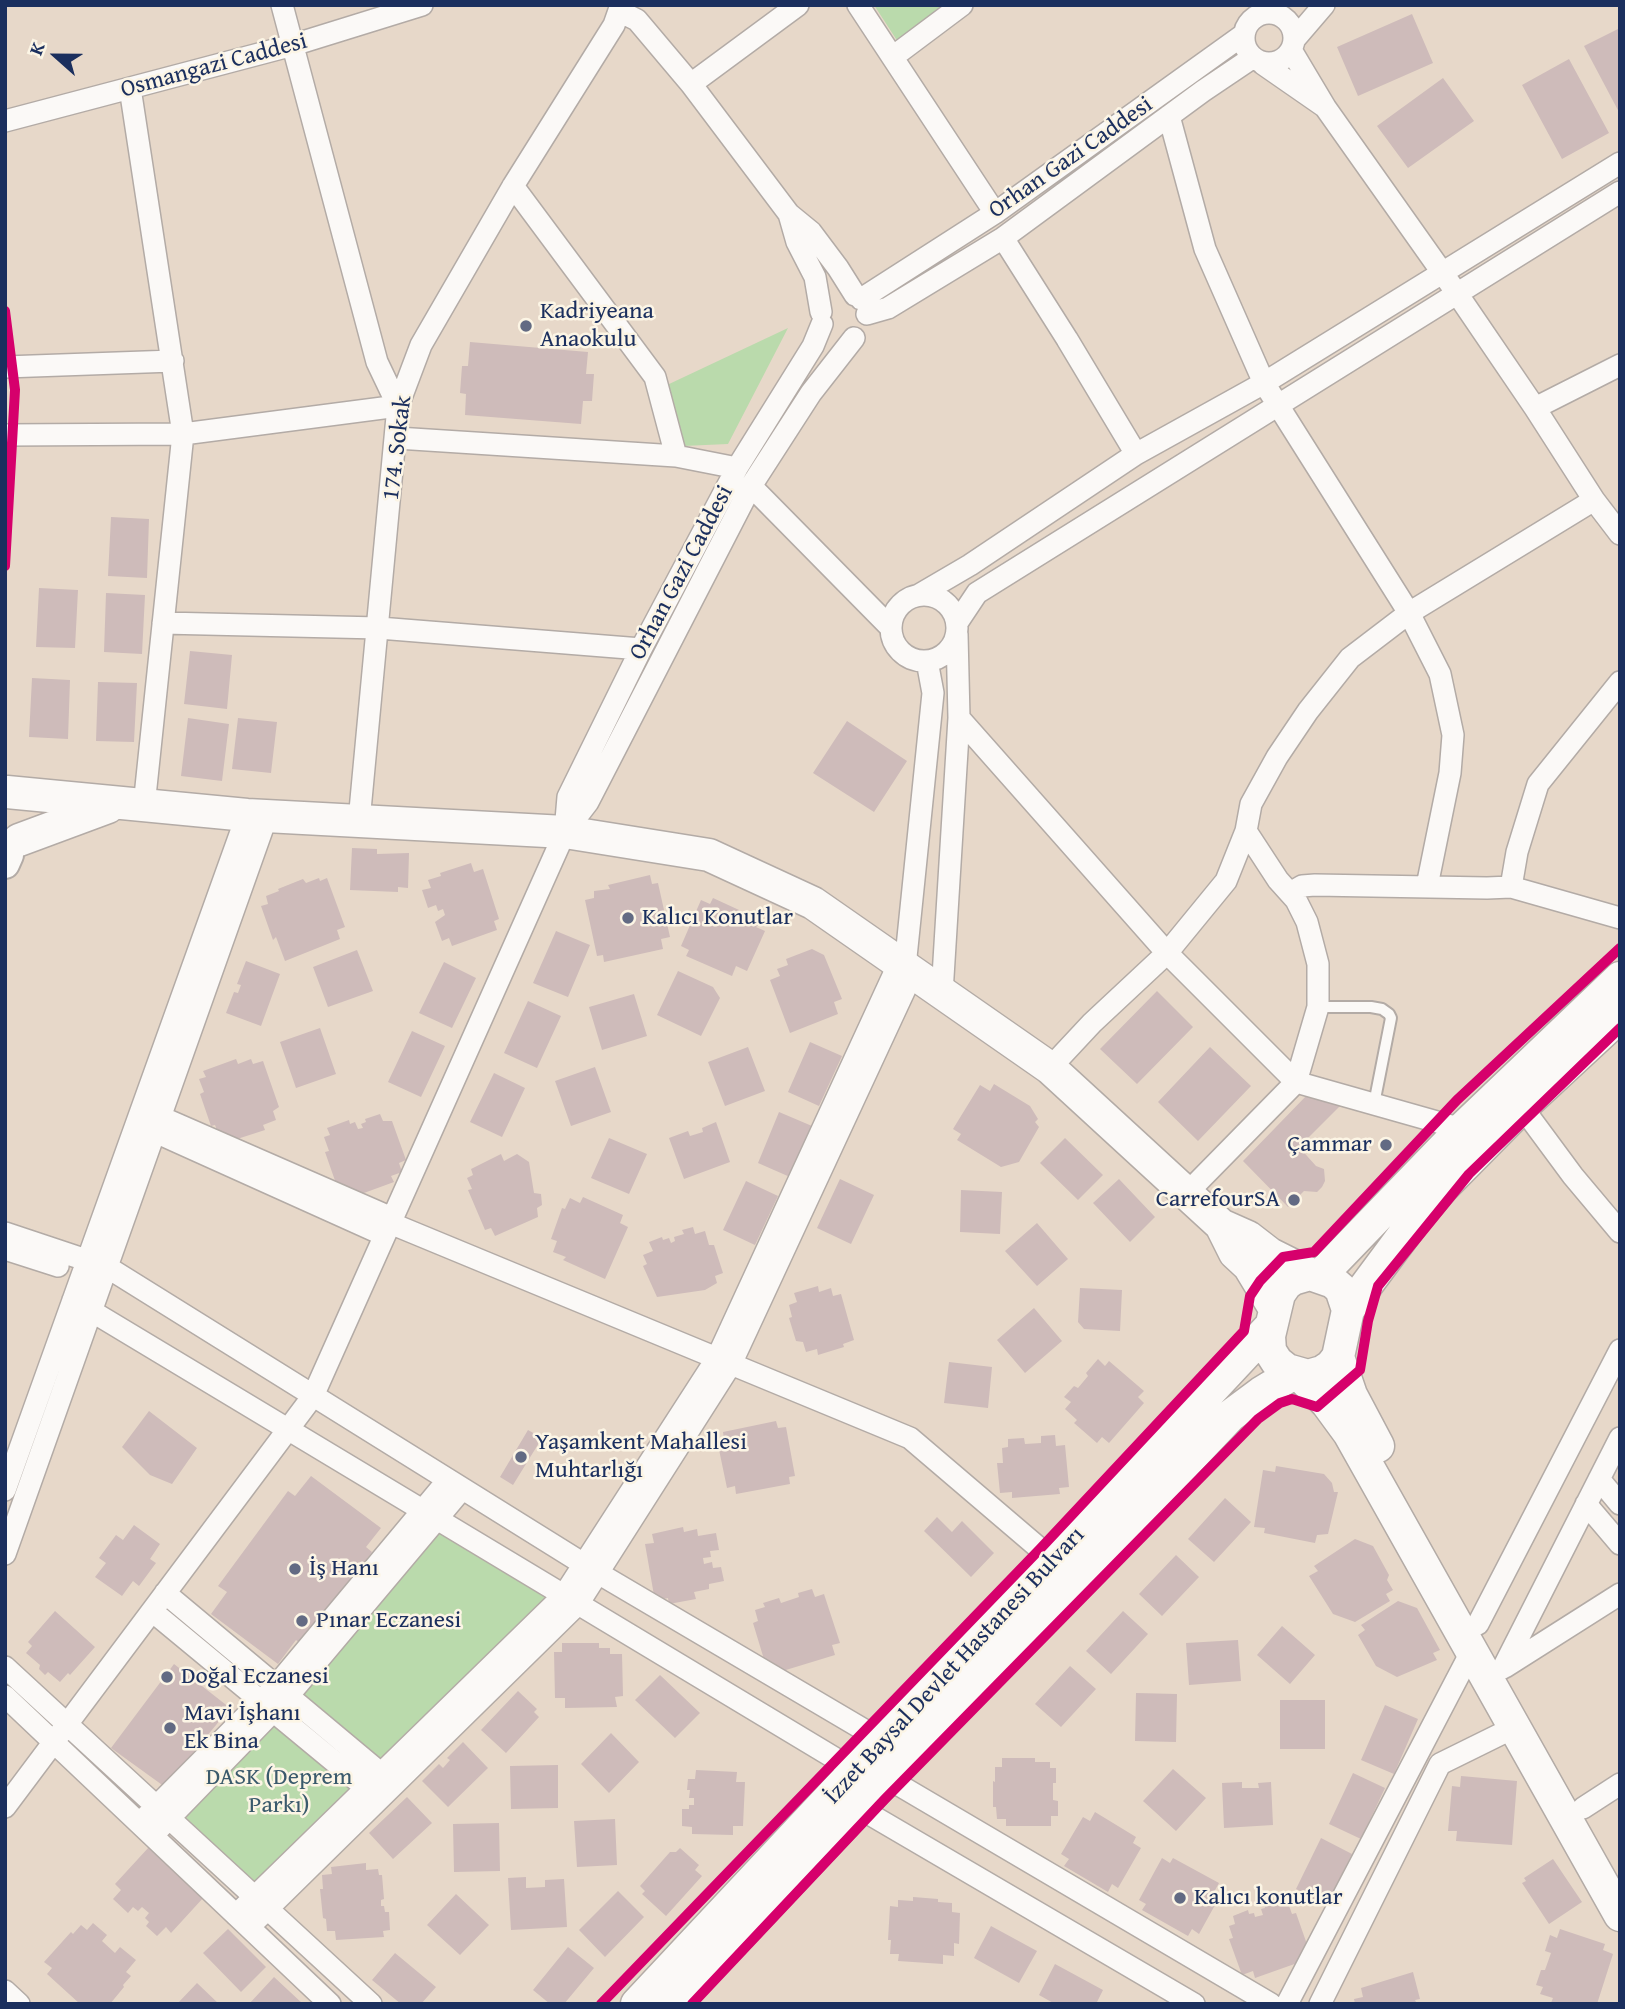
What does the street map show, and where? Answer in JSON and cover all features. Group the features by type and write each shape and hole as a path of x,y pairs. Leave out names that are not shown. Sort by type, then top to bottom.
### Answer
{"main road":[{"path":"6,791 257,816 565,832 709,855 813,903 1050,1068 1221,1225 1248,1237 1270,1254 1341,1289 1348,1310"},
{"path":"6,791 18,806 22,817 9,854"},
{"path":"9,854 130,805"},
{"name":"İzzet Baysal Devlet Hastanesi Bulvarı","path":"637,2004 1053,1560 1273,1317 1279,1294 1286,1284 1301,1275 1315,1275 1620,978"},
{"path":"1620,1016 1522,1107 1421,1212 1348,1310 1338,1357 1351,1395 1427,1537 1513,1728 1620,1915"},
{"path":"1221,1225 1235,1253 1250,1266 1273,1317 1269,1336 1270,1351 1277,1362 1297,1374 1327,1403 1349,1433 1474,1638 1503,1668 1620,1874"},
{"name":"İzzet Baysal Devlet Hastanesi Bulvarı","path":"674,2004 1230,1416 1297,1374 1315,1375 1331,1366 1338,1357"}],"street":[{"path":"5,435 183,434 398,406 377,362 282,5"},
{"name":"Osmangazi Caddesi","path":"5,121 293,46 422,5"},
{"path":"691,83 798,5"},
{"path":"858,5 995,213"},
{"path":"894,56 962,5"},
{"path":"1238,5 1247,52 1325,107"},
{"path":"1244,32 1257,16 1306,5"},
{"path":"821,318 828,300 834,295 848,293 861,303 888,308 1003,238 1169,116 1258,61 1277,62 1324,5"},
{"path":"5,1807 313,1396 565,832 588,802 751,486 811,393 865,327 861,303 811,232 789,214 691,83 636,20 620,8"},
{"name":"174. Sokak","path":"359,821 398,406 421,345 513,186 614,25 620,8"},
{"path":"1275,12 1292,28 1293,45 1325,107 1456,292 1594,500 1620,534"},
{"name":"Orhan Gazi Caddesi","path":"861,303 995,213 1244,32"},
{"path":"130,88 183,434 163,623 130,805"},
{"path":"1169,116 1205,248 1264,383 1280,404 1409,613 1440,674 1453,735 1450,773 1427,886"},
{"path":"891,628 899,607 907,600 970,565 1136,454 1264,383 1620,163"},
{"path":"513,186 655,377 676,456"},
{"path":"751,486 891,628 898,648 906,656 927,661 938,658 953,644 957,628 977,593 1620,192"},
{"path":"789,214 797,242 815,277 821,318 831,336 839,339 854,338"},
{"path":"1003,238 1136,454"},
{"name":"Orhan Gazi Caddesi","path":"565,832 568,797 641,649 737,468 813,346 821,318"},
{"path":"5,367 173,361"},
{"path":"1535,408 1620,365"},
{"path":"397,438 676,456 737,468"},
{"path":"1050,1068 1092,1023 1167,953 1226,881 1246,831 1251,804 1277,757 1350,658 1409,613 1594,500"},
{"path":"917,596 928,595 947,604 954,613 957,628 959,718 942,993"},
{"path":"163,623 379,628 641,649"},
{"path":"243,1921 571,1600 724,1361 906,967 933,693 927,661"},
{"path":"1511,887 1517,852 1538,783 1620,682"},
{"path":"959,718 1167,953 1296,1082 1462,1129"},
{"path":"5,1554 92,1267 257,816"},
{"path":"1186,1193 1296,1082 1318,1007 1318,964 1307,922 1246,831"},
{"path":"1290,893 1302,886 1315,885 1511,887 1620,918"},
{"path":"1522,1107 1573,1176 1620,1232"},
{"path":"148,1120 389,1226 910,1438 1053,1560"},
{"path":"5,1233 92,1267 313,1396 590,1569 883,1741"},
{"path":"5,1249 92,1267"},
{"path":"82,1306 856,1771"},
{"path":"5,1490 82,1306"},
{"path":"1287,2004 1620,1350"},
{"path":"1503,1668 1620,1438"},
{"path":"1599,1479 1620,1504"},
{"path":"146,1829 275,1698 455,1484"},
{"path":"1586,1504 1620,1544"},
{"path":"165,1593 275,1698 380,1786"},
{"path":"1503,1668 1620,1594"},
{"path":"152,1611 275,1698"},
{"path":"5,1667 371,2004"},
{"path":"5,1696 330,2004"},
{"path":"1320,2004 1440,1764 1513,1728"},
{"path":"887,1778 1270,2004"},
{"path":"1583,1808 1620,1784"},
{"path":"859,1808 1194,2004"},
{"path":"309,1984 328,1964"},
{"path":"5,1991 19,2004"}],"lane":[{"path":"1318,1007 1371,1007 1382,1009 1389,1014 1391,1018 1374,1104"}],"green space":[{"path":"874,5 948,5 898,42"},
{"path":"788,328 728,444 683,446 667,385"},
{"path":"435,1527 551,1601 382,1767 296,1697"},
{"name":"DASK (Deprem Parkı)","path":"277,1721 358,1790 256,1886 183,1816"}],"building":[{"path":"1412,14 1433,63 1358,96 1337,47"},
{"path":"1620,28 1620,114 1584,46"},
{"path":"1569,59 1609,133 1562,159 1522,85"},
{"path":"1443,78 1474,121 1408,168 1377,126"},
{"path":"470,342 588,352 586,374 594,374 592,401 583,401 581,424 465,415 466,394 460,393 462,366 468,366"},
{"path":"111,517 149,519 147,578 108,576"},
{"path":"39,588 78,590 75,648 36,647"},
{"path":"106,593 145,595 142,654 104,652"},
{"path":"190,651 232,655 227,709 184,704"},
{"path":"32,678 70,680 68,739 29,737"},
{"path":"98,682 137,683 134,742 96,741"},
{"path":"188,718 229,724 222,781 181,776"},
{"path":"238,718 277,722 271,773 232,769"},
{"path":"847,721 907,761 874,812 813,773"},
{"path":"352,848 377,849 377,854 409,853 408,888 398,887 398,892 350,890"},
{"path":"471,863 474,872 483,869 499,919 494,921 497,930 452,946 449,938 442,941 435,922 445,915 443,909 438,911 436,905 428,908 422,890 431,888 428,880 441,876 440,873"},
{"name":"Kalıcı Konutlar","path":"650,875 652,884 658,883 670,937 661,939 663,949 604,962 603,955 597,956 585,900 594,898 594,891 610,889 608,885"},
{"path":"319,878 320,881 327,878 345,927 337,930 340,939 285,961 276,937 273,940 261,906 268,904 266,896 279,891 278,889 303,879 306,883"},
{"name":"Kalıcı Konutlar","path":"713,898 763,921 756,927 765,931 747,971 736,966 732,976 686,956 689,950 681,946 701,900 710,904"},
{"name":"Kalıcı Konutlar","path":"556,931 590,945 568,997 533,983"},
{"name":"Kalıcı Konutlar","path":"812,949 824,955 842,999 834,1002 838,1014 790,1033 770,980 780,976 777,969 788,965 786,959"},
{"path":"357,950 373,991 328,1007 313,967"},
{"path":"246,961 280,974 261,1026 226,1013 234,992 238,993 241,985 237,984"},
{"path":"444,962 476,978 452,1028 419,1013"},
{"name":"Kalıcı Konutlar","path":"678,971 713,987 720,998 701,1036 657,1015"},
{"path":"1157,991 1193,1027 1137,1084 1100,1049"},
{"name":"Kalıcı Konutlar","path":"634,994 647,1036 602,1050 589,1007"},
{"path":"528,1001 561,1016 537,1068 504,1053"},
{"path":"320,1028 336,1074 296,1088 280,1042"},
{"path":"412,1031 445,1046 421,1097 388,1082"},
{"path":"810,1042 842,1056 819,1106 788,1092"},
{"path":"748,1047 765,1091 725,1106 708,1062"},
{"path":"1210,1047 1251,1086 1198,1141 1158,1102"},
{"path":"236,1059 238,1064 251,1059 253,1064 263,1061 279,1107 273,1111 276,1120 263,1125 265,1130 231,1141 229,1135 220,1138 215,1125 211,1126 200,1094 204,1092 199,1079 206,1077 203,1071"},
{"path":"595,1067 611,1112 571,1126 555,1081"},
{"path":"494,1073 525,1088 502,1137 470,1122"},
{"path":"994,1084 1030,1106 1038,1119 1035,1122 1039,1127 1019,1162 1001,1167 957,1140 961,1134 953,1129 980,1085 990,1091"},
{"path":"1308,1094 1340,1106 1299,1147 1316,1166 1324,1169 1325,1181 1322,1187 1317,1192 1304,1191 1288,1207 1243,1161"},
{"path":"779,1112 812,1126 790,1177 758,1163"},
{"path":"380,1114 383,1121 392,1121 406,1160 399,1163 402,1172 391,1176 394,1182 353,1197 339,1192 325,1152 329,1151 324,1137 330,1135 327,1128 349,1120 350,1124 355,1122 358,1129 363,1128 361,1124 366,1122 365,1119"},
{"path":"716,1122 730,1162 684,1179 669,1138 688,1131 690,1136 703,1132 702,1128"},
{"path":"609,1138 647,1154 629,1194 591,1178"},
{"path":"1065,1138 1103,1175 1078,1200 1040,1163"},
{"path":"501,1154 504,1161 517,1154 529,1162 534,1193 541,1194 542,1205 537,1208 538,1217 495,1236 491,1228 485,1230 468,1190 472,1189 467,1178 473,1175 471,1169"},
{"path":"840,1179 874,1195 851,1244 817,1228"},
{"path":"1119,1179 1155,1217 1130,1242 1093,1203"},
{"path":"746,1181 778,1196 755,1245 723,1230"},
{"path":"961,1190 1002,1192 1000,1234 960,1232"},
{"path":"583,1197 623,1215 620,1223 628,1227 605,1279 563,1260 566,1257 553,1252 557,1241 551,1239 562,1208 565,1209 570,1198 580,1203"},
{"path":"1037,1223 1068,1259 1037,1286 1005,1251"},
{"path":"693,1227 695,1234 705,1231 709,1245 714,1245 723,1273 715,1276 717,1283 705,1290 657,1297 643,1266 647,1264 643,1255 653,1251 649,1242 662,1237 663,1240 669,1238 671,1243 675,1241 674,1237 684,1234 682,1230"},
{"path":"818,1286 819,1292 831,1288 833,1296 841,1294 854,1340 843,1344 844,1347 818,1355 817,1349 806,1352 803,1342 796,1341 789,1318 792,1317 789,1305 797,1302 794,1293"},
{"path":"1080,1288 1122,1290 1120,1331 1084,1329 1078,1322"},
{"path":"1034,1308 1062,1341 1025,1373 997,1340"},
{"path":"1098,1359 1105,1366 1109,1361 1144,1391 1138,1397 1144,1403 1109,1443 1102,1437 1097,1443 1074,1423 1077,1420 1065,1409 1071,1402 1064,1397 1074,1386 1078,1388"},
{"path":"949,1362 992,1367 988,1408 944,1403"},
{"path":"149,1411 197,1448 172,1484 150,1475 122,1447"},
{"path":"776,1421 778,1428 786,1427 795,1476 789,1477 790,1484 736,1494 735,1486 727,1488 717,1440 724,1439 723,1432"},
{"name":"Yaşamkent Mahallesi Muhtarlığı","path":"528,1430 542,1438 513,1485 500,1477"},
{"path":"1055,1435 1056,1446 1065,1445 1069,1487 1059,1488 1060,1494 1012,1498 1012,1492 1000,1493 997,1463 1003,1463 1002,1448 1008,1447 1008,1439 1024,1438 1025,1444 1041,1443 1041,1436"},
{"path":"1276,1466 1324,1474 1332,1483 1334,1492 1338,1492 1328,1534 1317,1535 1315,1543 1264,1533 1265,1528 1254,1527 1263,1470 1275,1472"},
{"name":"İş Hanı","path":"311,1476 381,1528 366,1547 372,1552 302,1645 296,1640 278,1664 211,1614 227,1592 218,1586 288,1491 295,1496"},
{"path":"1225,1498 1251,1522 1214,1562 1188,1539"},
{"path":"937,1517 952,1532 962,1521 994,1553 971,1577 924,1531"},
{"path":"134,1525 160,1544 150,1559 156,1563 139,1586 133,1581 122,1596 95,1577 106,1563 99,1558 116,1535 123,1540"},
{"path":"683,1527 684,1532 697,1529 698,1536 716,1533 719,1550 710,1551 711,1557 703,1558 704,1564 712,1562 713,1568 721,1567 724,1581 709,1584 709,1589 694,1592 696,1599 669,1604 668,1598 655,1601 645,1544 654,1543 652,1534"},
{"path":"1355,1539 1373,1546 1389,1575 1387,1580 1393,1590 1386,1594 1390,1601 1355,1622 1333,1614 1309,1576 1318,1571 1314,1566"},
{"path":"1176,1555 1199,1577 1162,1616 1139,1594"},
{"path":"812,1589 815,1597 824,1594 840,1643 832,1645 835,1655 776,1673 773,1663 766,1666 753,1623 758,1621 755,1610 765,1607 763,1603 779,1598 781,1603 799,1597 798,1593"},
{"path":"1398,1601 1417,1608 1440,1650 1433,1653 1437,1660 1397,1677 1376,1666 1358,1635 1365,1630 1361,1625"},
{"path":"55,1611 95,1647 70,1675 68,1673 60,1682 48,1672 45,1675 39,1669 40,1665 26,1653 32,1646 28,1642"},
{"path":"1123,1611 1148,1634 1111,1674 1086,1651"},
{"path":"1282,1626 1315,1655 1290,1684 1257,1655"},
{"path":"1238,1640 1241,1681 1189,1685 1186,1643"},
{"path":"562,1643 599,1643 599,1648 610,1648 610,1654 622,1654 623,1696 615,1697 617,1707 565,1708 565,1698 555,1698 554,1652 562,1652"},
{"name":"Mavi İşhanı Ek Bina","path":"174,1664 230,1708 165,1787 111,1748"},
{"path":"1070,1666 1096,1689 1061,1727 1035,1704"},
{"path":"660,1675 700,1713 675,1738 635,1700"},
{"path":"518,1691 537,1709 534,1712 539,1717 506,1753 481,1730"},
{"path":"1136,1693 1177,1694 1176,1742 1135,1741"},
{"path":"1280,1700 1325,1700 1325,1749 1280,1749"},
{"path":"1385,1705 1418,1719 1394,1774 1361,1760"},
{"path":"611,1733 639,1762 609,1793 581,1764"},
{"path":"463,1742 488,1768 448,1807 422,1781 439,1764 443,1768 450,1760 447,1758"},
{"path":"1002,1758 1035,1758 1035,1762 1050,1762 1050,1768 1056,1768 1053,1800 1058,1801 1058,1816 1051,1816 1051,1826 1006,1826 1006,1819 997,1819 996,1807 993,1807 993,1781 995,1782 995,1767 1002,1767"},
{"path":"558,1765 558,1808 511,1809 510,1766"},
{"name":"Kalıcı Konutlar","path":"1173,1769 1206,1798 1176,1831 1143,1801"},
{"path":"696,1770 737,1772 736,1782 745,1782 743,1826 733,1826 733,1835 692,1834 692,1827 682,1826 682,1809 689,1809 689,1805 694,1805 694,1798 689,1798 690,1790 687,1790 688,1779 695,1779"},
{"name":"Kalıcı Konutlar","path":"1353,1773 1385,1788 1361,1839 1329,1824"},
{"path":"1461,1776 1517,1781 1512,1845 1456,1841 1457,1831 1448,1831 1452,1786 1460,1787"},
{"name":"Kalıcı Konutlar","path":"1242,1782 1242,1788 1259,1788 1258,1783 1271,1782 1273,1825 1224,1828 1222,1783"},
{"path":"407,1797 432,1823 393,1859 369,1833"},
{"name":"Kalıcı Konutlar","path":"1095,1812 1136,1837 1133,1843 1141,1848 1118,1888 1112,1884 1108,1892 1064,1866 1069,1859 1061,1854 1083,1817 1090,1821"},
{"path":"615,1819 617,1865 577,1867 574,1821"},
{"path":"499,1823 500,1871 454,1872 453,1824"},
{"name":"Kalıcı Konutlar","path":"1321,1838 1352,1854 1326,1906 1296,1889"},
{"path":"149,1847 156,1854 162,1848 204,1897 171,1933 166,1927 157,1936 146,1926 149,1922 145,1918 149,1913 142,1907 138,1911 133,1907 128,1913 113,1899 121,1890 115,1884"},
{"path":"680,1848 699,1865 695,1870 702,1876 666,1916 642,1894 645,1891 640,1886 670,1852 676,1852"},
{"name":"Kalıcı konutlar","path":"1162,1858 1170,1863 1173,1858 1219,1883 1214,1892 1220,1896 1199,1934 1192,1929 1188,1936 1142,1910 1146,1904 1139,1900"},
{"path":"1553,1859 1582,1902 1549,1924 1522,1883 1526,1881 1524,1878"},
{"path":"366,1863 366,1870 378,1869 379,1875 382,1875 384,1899 381,1900 381,1906 384,1906 385,1912 389,1912 390,1930 383,1931 384,1937 336,1940 335,1931 327,1931 326,1919 323,1918 320,1889 323,1889 322,1875 332,1874 331,1867"},
{"path":"526,1877 526,1888 545,1887 545,1880 564,1879 567,1927 511,1930 508,1878"},
{"path":"618,1891 644,1917 605,1957 579,1930"},
{"path":"456,1894 489,1925 460,1955 427,1925"},
{"path":"913,1897 952,1903 952,1912 960,1913 959,1944 954,1943 954,1956 943,1955 943,1964 898,1961 899,1954 890,1954 890,1906 898,1907 898,1900 913,1901"},
{"name":"Kalıcı Konutlar","path":"1278,1898 1280,1905 1288,1903 1292,1914 1296,1913 1309,1950 1300,1954 1303,1961 1255,1978 1253,1971 1242,1975 1229,1939 1233,1938 1229,1926 1235,1924 1233,1916 1248,1910 1249,1914 1254,1913 1255,1917 1263,1915 1261,1909 1265,1908 1264,1903"},
{"path":"93,1923 107,1935 102,1941 115,1953 120,1947 136,1960 126,1972 131,1976 110,2004 80,2004 47,1974 52,1968 44,1962 71,1932 73,1934 81,1925 87,1930"},
{"path":"991,1926 1037,1951 1019,1983 974,1958"},
{"path":"228,1929 266,1967 241,1992 203,1953"},
{"path":"1560,1929 1605,1944 1603,1950 1613,1954 1597,2004 1554,2004 1551,2003 1553,1998 1540,1994 1543,1987 1536,1985 1551,1953 1545,1951 1550,1935 1557,1938"},
{"path":"568,1947 594,1968 564,2004 550,2004 533,1990"},
{"path":"395,1953 436,1987 421,2004 401,2004 372,1980"},
{"path":"1055,1964 1103,1990 1096,2004 1055,2004 1039,1995"},
{"path":"1413,1972 1420,1999 1415,2000 1417,2004 1355,2004 1354,1999 1363,1997 1361,1988"},
{"path":"274,1977 303,2004 249,2004"},
{"path":"197,1983 219,2004 177,2004"}],"cycle path":[{"path":"5,311 15,390 5,566"},
{"path":"601,2004 1040,1549 1244,1331 1250,1296 1283,1257 1314,1252 1457,1100 1620,948"},
{"path":"692,2004 885,1799 1258,1419 1280,1403 1292,1399 1317,1407 1360,1370 1368,1321 1378,1286 1469,1174 1620,1028"}],"place":[{"name":"Kadriyeana Anaokulu","path":"526,326"},
{"name":"Kalıcı Konutlar","path":"628,918"},
{"name":"Çammar","path":"1386,1145"},
{"name":"CarrefourSA","path":"1294,1200"},
{"name":"Yaşamkent Mahallesi Muhtarlığı","path":"521,1457"},
{"name":"İş Hanı","path":"295,1569"},
{"name":"Pınar Eczanesi","path":"302,1621"},
{"name":"Doğal Eczanesi","path":"167,1677"},
{"name":"Mavi İşhanı Ek Bina","path":"170,1728"},
{"name":"Kalıcı konutlar","path":"1180,1898"}]}
